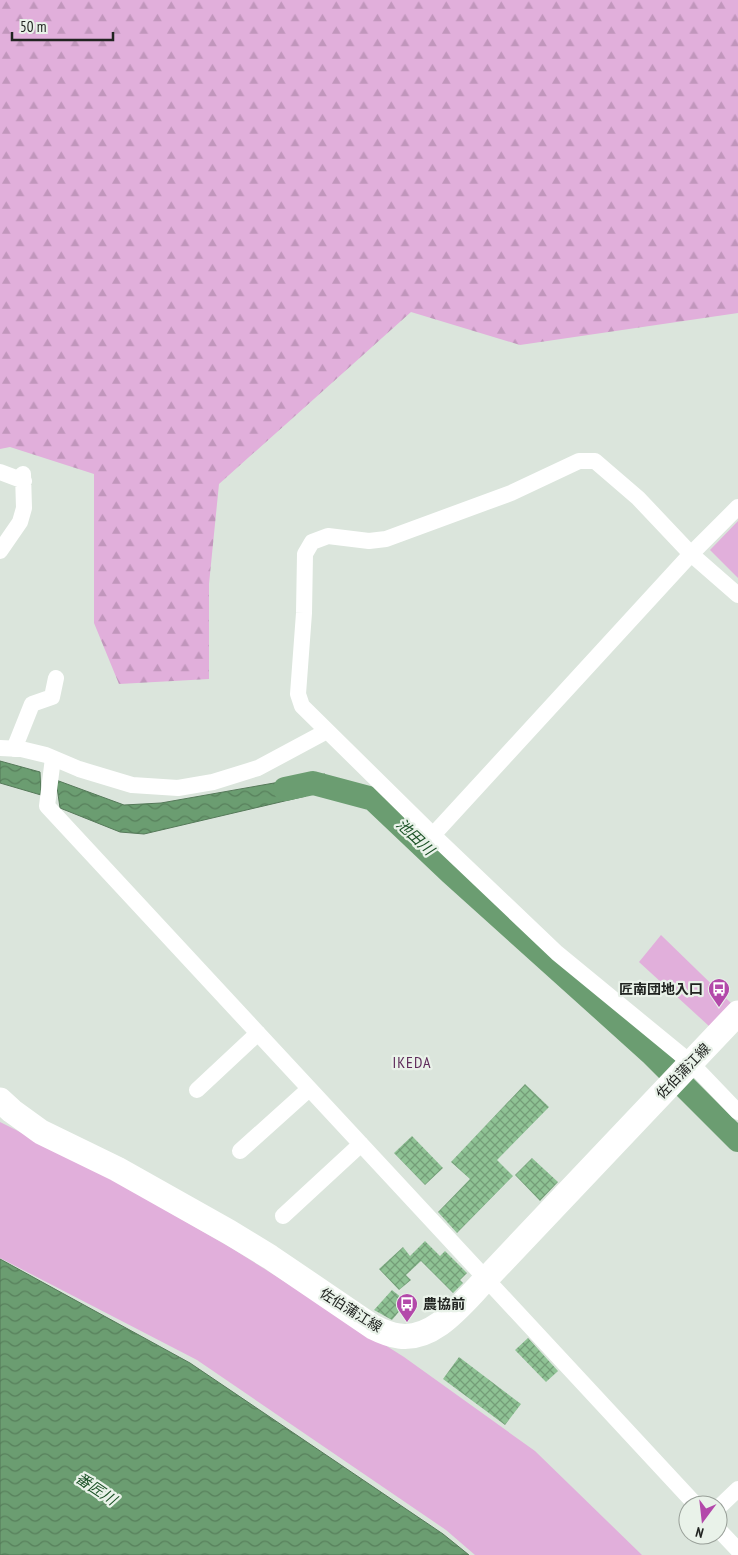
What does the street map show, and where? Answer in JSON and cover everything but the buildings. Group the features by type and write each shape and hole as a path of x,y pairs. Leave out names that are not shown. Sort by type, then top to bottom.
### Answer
{"main road":[{"name":"佐伯蒲江線","path":"0,1100 41,1132 117,1169 228,1232 373,1327 389,1334 418,1335 430,1330 447,1317 486,1279 738,1013"}],"street":[{"path":"738,595 691,554 638,498 595,461 579,461 511,493 386,539 370,541 328,536 312,542 305,554 304,613 298,694 302,706 326,731 557,953 738,1112"},
{"path":"0,472 24,477 24,508 20,522 0,551"},
{"path":"433,835 691,554 738,507"},
{"path":"56,678 52,697 32,704 7,748 21,749 79,770 132,785 178,788 213,782 258,768 326,731"},
{"path":"53,759 47,806 687,1495"},
{"path":"197,1090 258,1033"},
{"path":"240,1152 309,1089"},
{"path":"283,1216 361,1144"},
{"path":"728,1498 738,1489"},
{"path":"728,1540 738,1550"}],"green space":[{"path":"0,0 738,0 738,313 520,345 411,312 219,484 209,584 209,679 119,684 94,623 94,474 10,447 0,449"},
{"path":"738,521 738,578 710,550"},
{"path":"661,935 733,1005 710,1027 639,962"},
{"path":"0,1122 96,1170 233,1249 404,1357 535,1451 642,1555 475,1555 446,1530 197,1360 0,1258"}],"water":[{"path":"0,761 40,772 41,795 0,783"},
{"path":"325,774 306,796 144,834 120,832 60,808 56,780 124,805 161,803"},
{"name":"番匠川","path":"0,1259 190,1363 443,1534 469,1555 0,1555"}],"waterway":[{"name":"池田川","path":"285,789 313,783 373,799 450,872 651,1053 738,1140"}],"place":[{"name":"匠南団地入口","path":"719,1008"},
{"name":"農協前","path":"407,1323"}],"district":[{"name":"IKEDA","path":"412,1062"}]}
